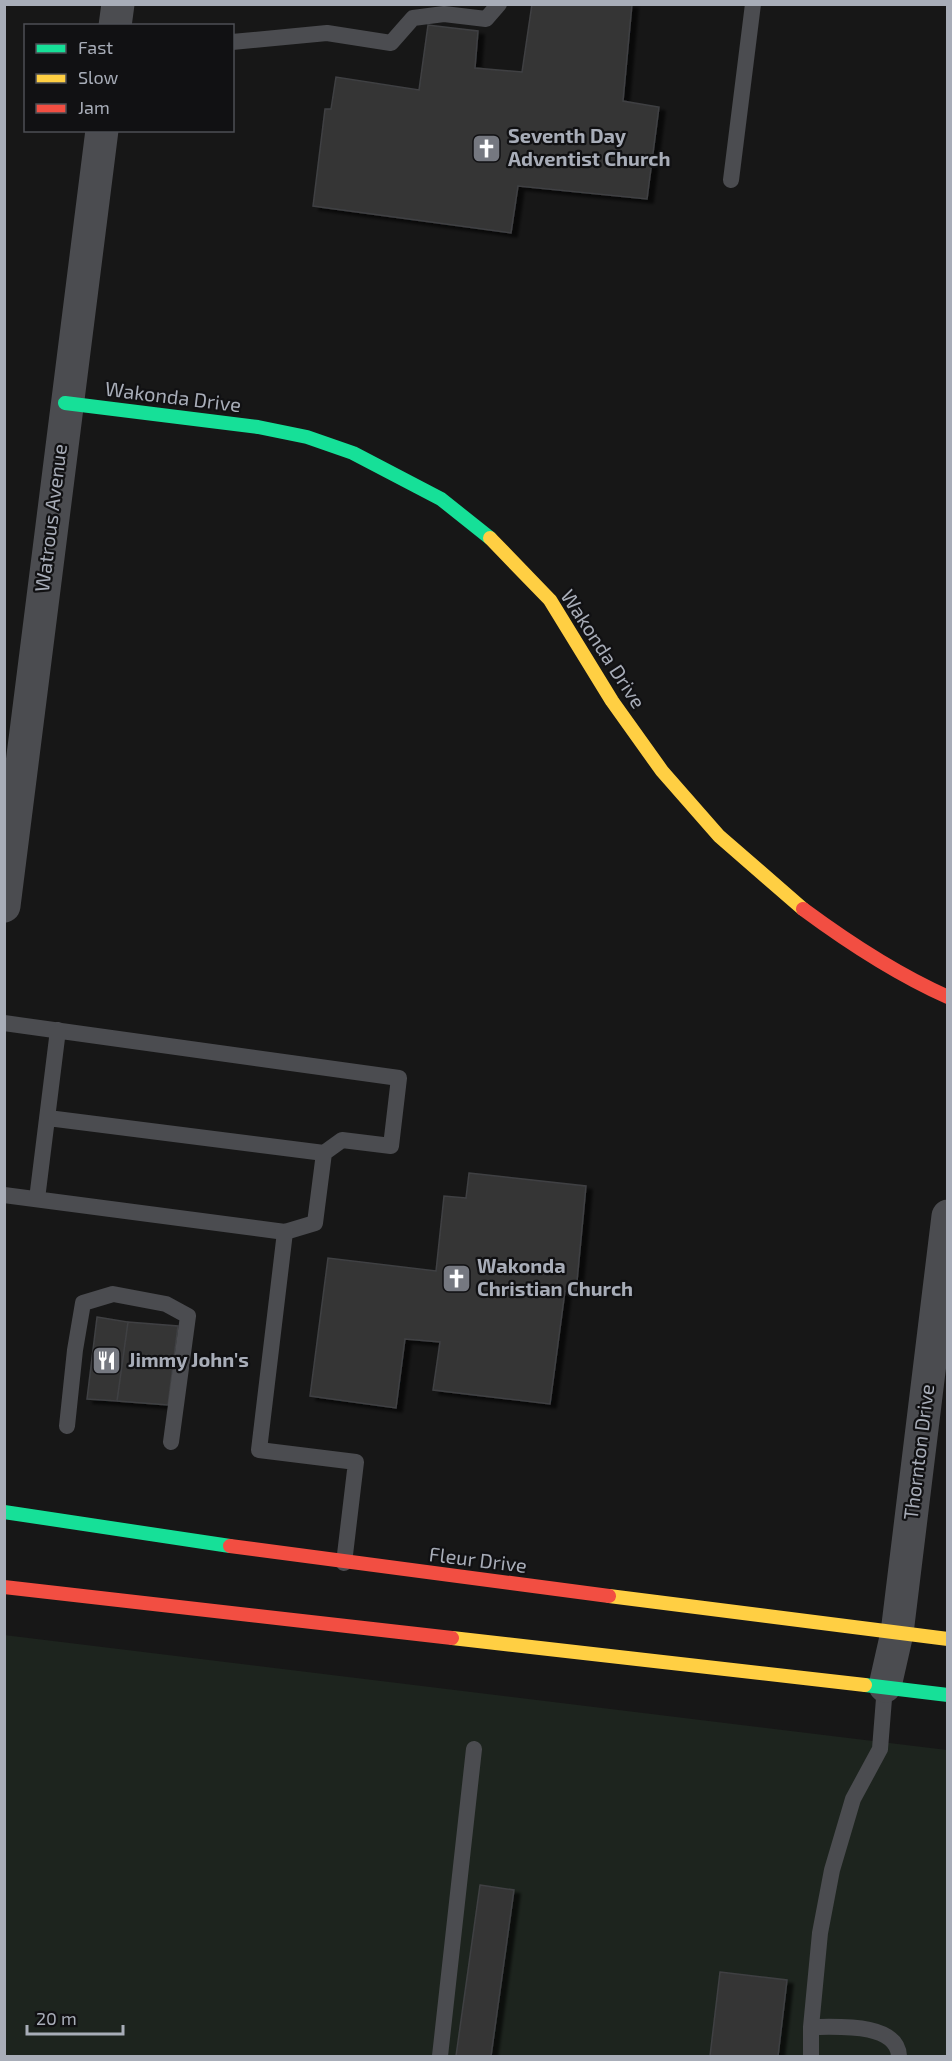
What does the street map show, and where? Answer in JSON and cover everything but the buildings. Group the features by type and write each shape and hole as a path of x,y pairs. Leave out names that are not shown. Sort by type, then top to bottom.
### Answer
{"main road":[{"name":"Wakonda Drive","path":"65,403 258,427 307,437 353,453 441,499 481,529 550,600 612,701 662,771 719,836 783,894 852,945 916,983 948,997"},
{"name":"Fleur Drive","path":"4,1512 344,1563 948,1639"},
{"path":"4,1587 948,1695"}],"street":[{"path":"116,24 118,4"},
{"name":"Watrous Avenue","path":"4,906 65,403 102,132"},
{"name":"Thornton Drive","path":"885,1686 897,1633 948,1216"}],"lane":[{"path":"234,42 327,33 391,43 413,18 444,14 486,19 499,4"},
{"path":"731,180 753,4"},
{"path":"4,1023 399,1078 391,1146 342,1140 324,1154 315,1223 285,1232 4,1195"},
{"path":"37,1199 58,1030"},
{"path":"48,1118 324,1154"},
{"path":"285,1232 259,1450 356,1462 344,1563"},
{"path":"67,1426 75,1350 83,1303 113,1294 166,1304 188,1316 171,1442"},
{"path":"811,2056 811,2026 820,1933 831,1870 853,1799 880,1749 885,1686"},
{"path":"440,2056 474,1749"},
{"path":"811,2026 863,2028 886,2035 899,2052 899,2056"}],"shaded area":[{"path":"4,1635 947,1750 947,2056 5,2056"}],"traffic: fast":[{"path":"65,403 258,427 307,437 353,453 441,499 490,538"},
{"path":"4,1512 230,1546"},
{"path":"865,1685 948,1695"}],"traffic: slow":[{"path":"490,538 550,600 612,701 662,771 719,836 803,909"},
{"path":"609,1596 948,1639"},
{"path":"452,1638 865,1685"}],"traffic: jam":[{"path":"803,909 873,957 948,997"},
{"path":"230,1546 609,1596"},
{"path":"4,1587 452,1638"}],"place":[{"name":"Seventh Day Adventist Church","path":"487,148"},
{"name":"Wakonda Christian Church","path":"456,1278"},
{"name":"Jimmy John's","path":"107,1360"}]}
